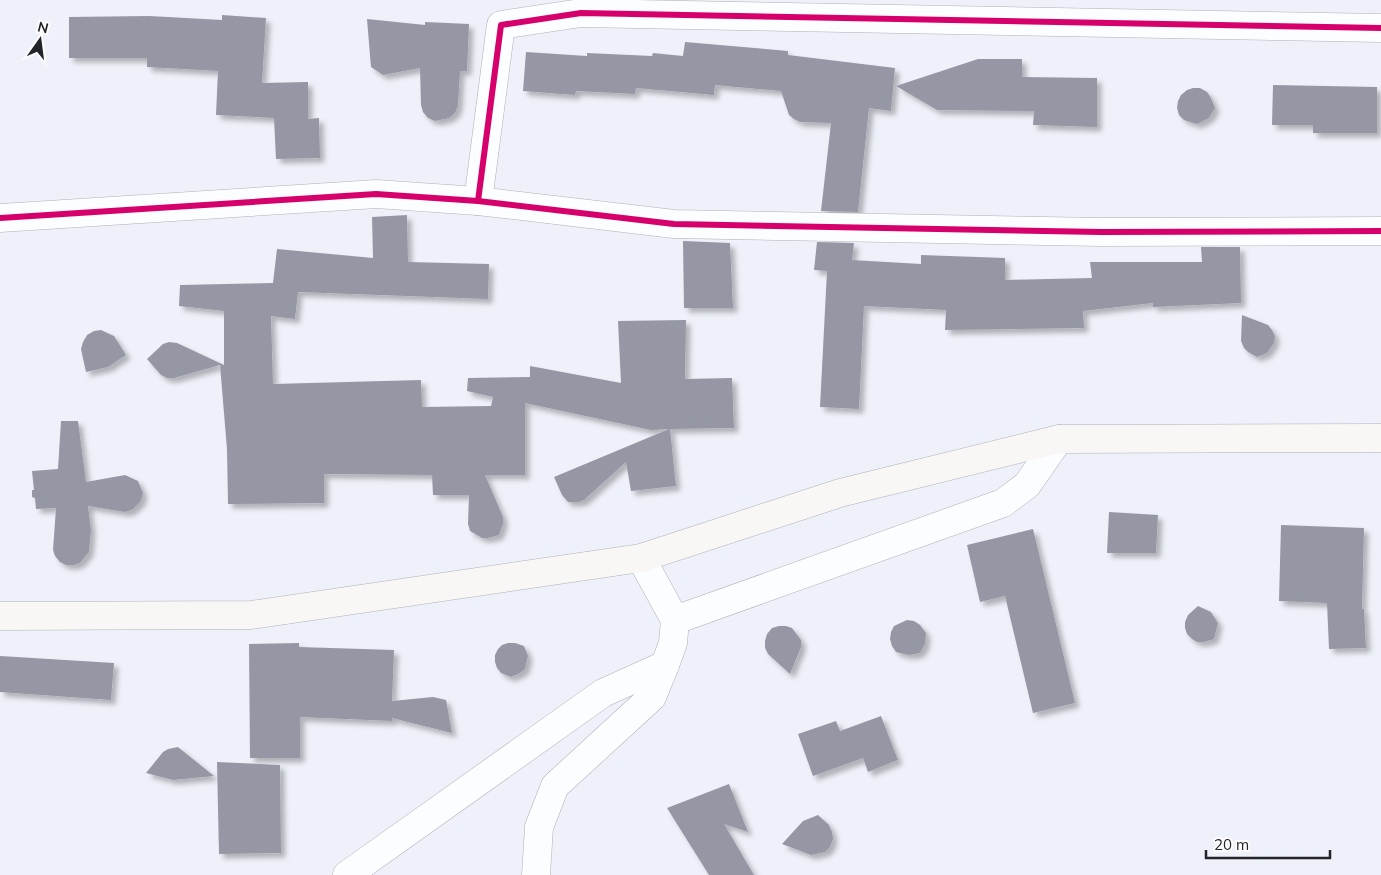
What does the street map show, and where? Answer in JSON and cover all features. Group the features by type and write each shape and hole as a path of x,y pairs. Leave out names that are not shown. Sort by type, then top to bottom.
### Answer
{"main road":[{"path":"0,616 250,615 641,558 840,493 1059,439 1381,438"}],"street":[{"path":"478,201 501,25 582,6 1381,28"},
{"path":"0,218 376,194 478,201 674,224 1101,232 1381,231"},
{"path":"675,620 1003,503 1027,485 1059,439"},
{"path":"536,875 539,827 555,786 652,697 673,643 675,620 641,558"},
{"path":"347,875 603,693 665,664"}],"building":[{"path":"222,15 266,18 262,83 308,82 308,119 319,118 320,158 276,159 274,118 216,115 218,71 147,67 147,58 69,58 69,17 149,16 222,20"},
{"path":"367,19 425,25 425,22 469,24 467,71 460,71 458,106 455,113 449,118 435,121 428,118 423,112 421,105 420,68 383,75 371,67"},
{"path":"685,42 788,51 788,55 895,68 891,111 869,108 858,212 821,211 831,123 800,122 794,119 789,115 781,91 715,85 714,95 636,88 635,94 576,91 575,95 523,91 526,52 587,56 587,53 652,56 653,53 683,56"},
{"path":"978,59 1022,59 1022,77 1097,78 1097,127 1033,125 1034,111 937,110 896,86"},
{"path":"1273,85 1377,87 1377,133 1313,133 1313,125 1272,125"},
{"path":"1193,88 1200,88 1207,92 1215,108 1209,118 1197,124 1184,120 1179,115 1177,108 1181,95"},
{"path":"407,215 408,262 489,264 488,299 298,292 295,319 271,316 273,384 421,380 422,407 491,406 493,397 467,391 468,378 530,377 530,366 621,383 618,321 686,320 685,379 732,378 734,428 670,429 676,486 631,491 626,462 584,500 568,502 562,495 554,477 669,429 651,430 525,403 525,475 485,475 503,517 503,524 499,535 488,538 482,538 470,531 468,524 469,495 433,495 432,475 324,474 324,503 228,504 227,449 220,365 174,378 167,378 161,375 147,359 163,344 169,342 177,343 224,365 224,311 179,306 180,285 273,283 277,249 373,258 372,217"},
{"path":"683,241 730,243 733,308 684,308"},
{"path":"817,242 854,243 852,260 921,264 921,255 1005,258 1005,280 1092,278 1090,262 1202,262 1201,247 1240,247 1241,303 1153,307 1153,303 1083,311 1084,328 945,330 946,310 864,306 859,409 820,407 827,271 814,270"},
{"path":"1242,315 1268,325 1272,330 1275,336 1274,343 1267,353 1257,357 1244,348 1241,341"},
{"path":"101,330 114,336 126,355 108,367 86,372 81,349 83,342 87,335"},
{"path":"61,421 78,421 86,482 125,475 138,481 143,493 141,501 132,510 125,512 88,506 91,530 89,552 80,563 74,565 66,565 60,562 53,550 56,508 36,509 35,498 32,497 32,490 34,490 32,471 58,469"},
{"path":"1109,512 1158,515 1156,553 1107,553"},
{"path":"1281,525 1364,528 1362,609 1364,609 1366,648 1329,649 1327,603 1279,601"},
{"path":"1033,529 1075,703 1033,713 1005,596 980,602 967,545"},
{"path":"1198,606 1211,612 1218,623 1214,639 1197,642 1187,634 1185,622 1188,615"},
{"path":"907,620 914,621 920,625 926,633 925,644 920,653 909,655 896,652 892,646 890,639 894,626"},
{"path":"779,626 792,628 801,640 801,647 790,674 768,654 765,648 767,634 772,628"},
{"path":"299,643 299,647 394,650 392,701 433,697 446,700 452,733 392,718 392,721 300,717 300,758 250,758 249,644"},
{"path":"508,643 524,646 528,656 525,669 511,677 501,673 495,662 495,655 498,649"},
{"path":"0,656 114,663 111,700 0,692"},
{"path":"881,716 898,760 868,772 863,758 813,776 798,734 836,721 840,731"},
{"path":"178,747 214,776 173,780 146,773 163,752"},
{"path":"217,762 280,765 281,853 219,854"},
{"path":"729,784 748,832 724,824 754,875 709,875 667,808"},
{"path":"818,815 829,825 832,832 833,839 830,847 825,852 811,855 782,844 803,821"}],"cycle path":[{"path":"478,201 501,25 581,13 1381,28"},
{"path":"0,218 376,194 478,201 674,224 1101,232 1381,231"}]}
